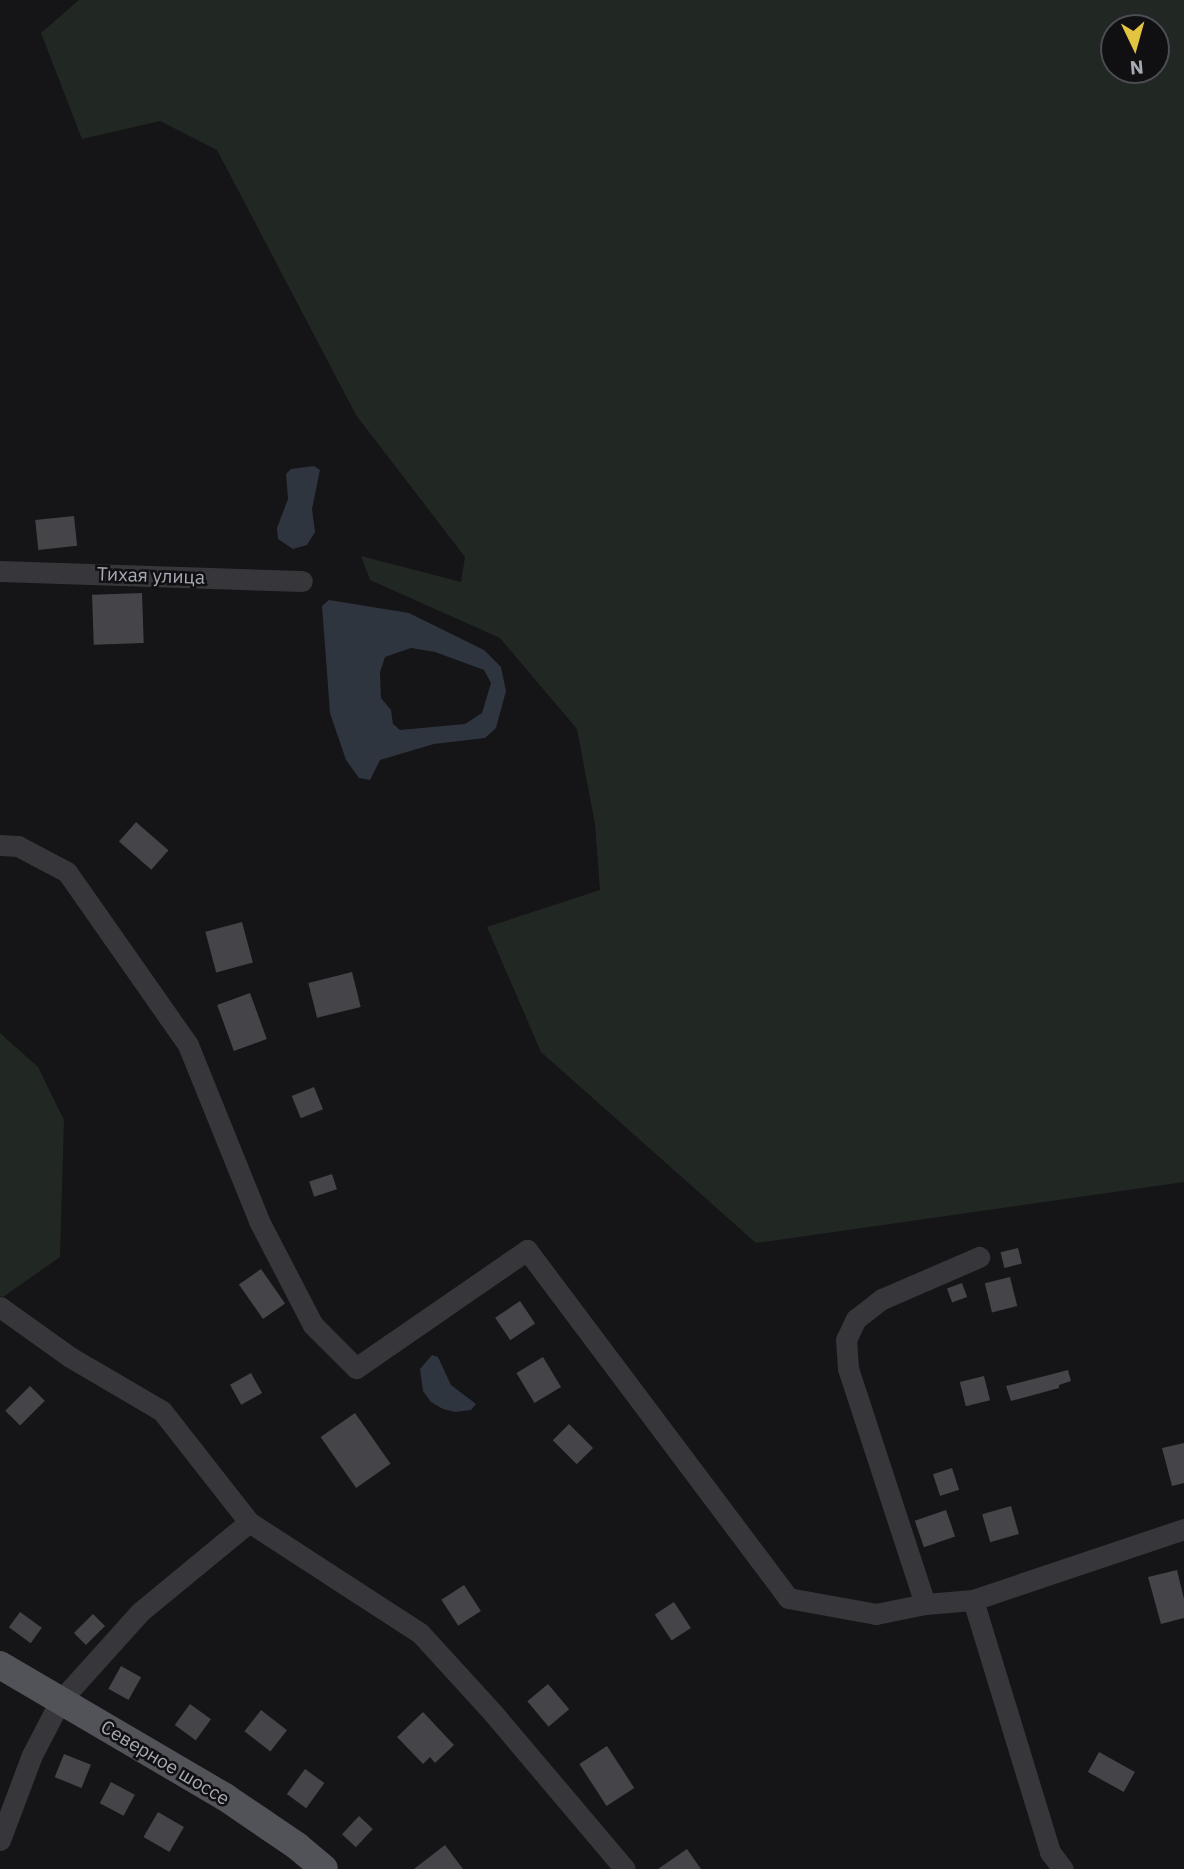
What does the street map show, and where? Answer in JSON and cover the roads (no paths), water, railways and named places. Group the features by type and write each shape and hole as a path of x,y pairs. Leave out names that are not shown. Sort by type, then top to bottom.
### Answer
{"main road":[{"name":"Северное шоссе","path":"0,1665 225,1797 297,1846 324,1869"}],"street":[{"name":"Тихая улица","path":"0,571 302,582"},
{"path":"0,845 18,846 67,872 188,1045 265,1233 313,1325 356,1367 527,1250 788,1598 876,1614 925,1604 973,1600 1184,1529"},
{"path":"925,1604 848,1368 846,1340 856,1319 882,1299 979,1257"},
{"path":"0,1307 70,1357 162,1411 249,1522 420,1633 494,1713 625,1869"},
{"path":"0,1840 32,1755 60,1701 140,1612 249,1522"},
{"path":"973,1600 1050,1852 1063,1869"}]}
